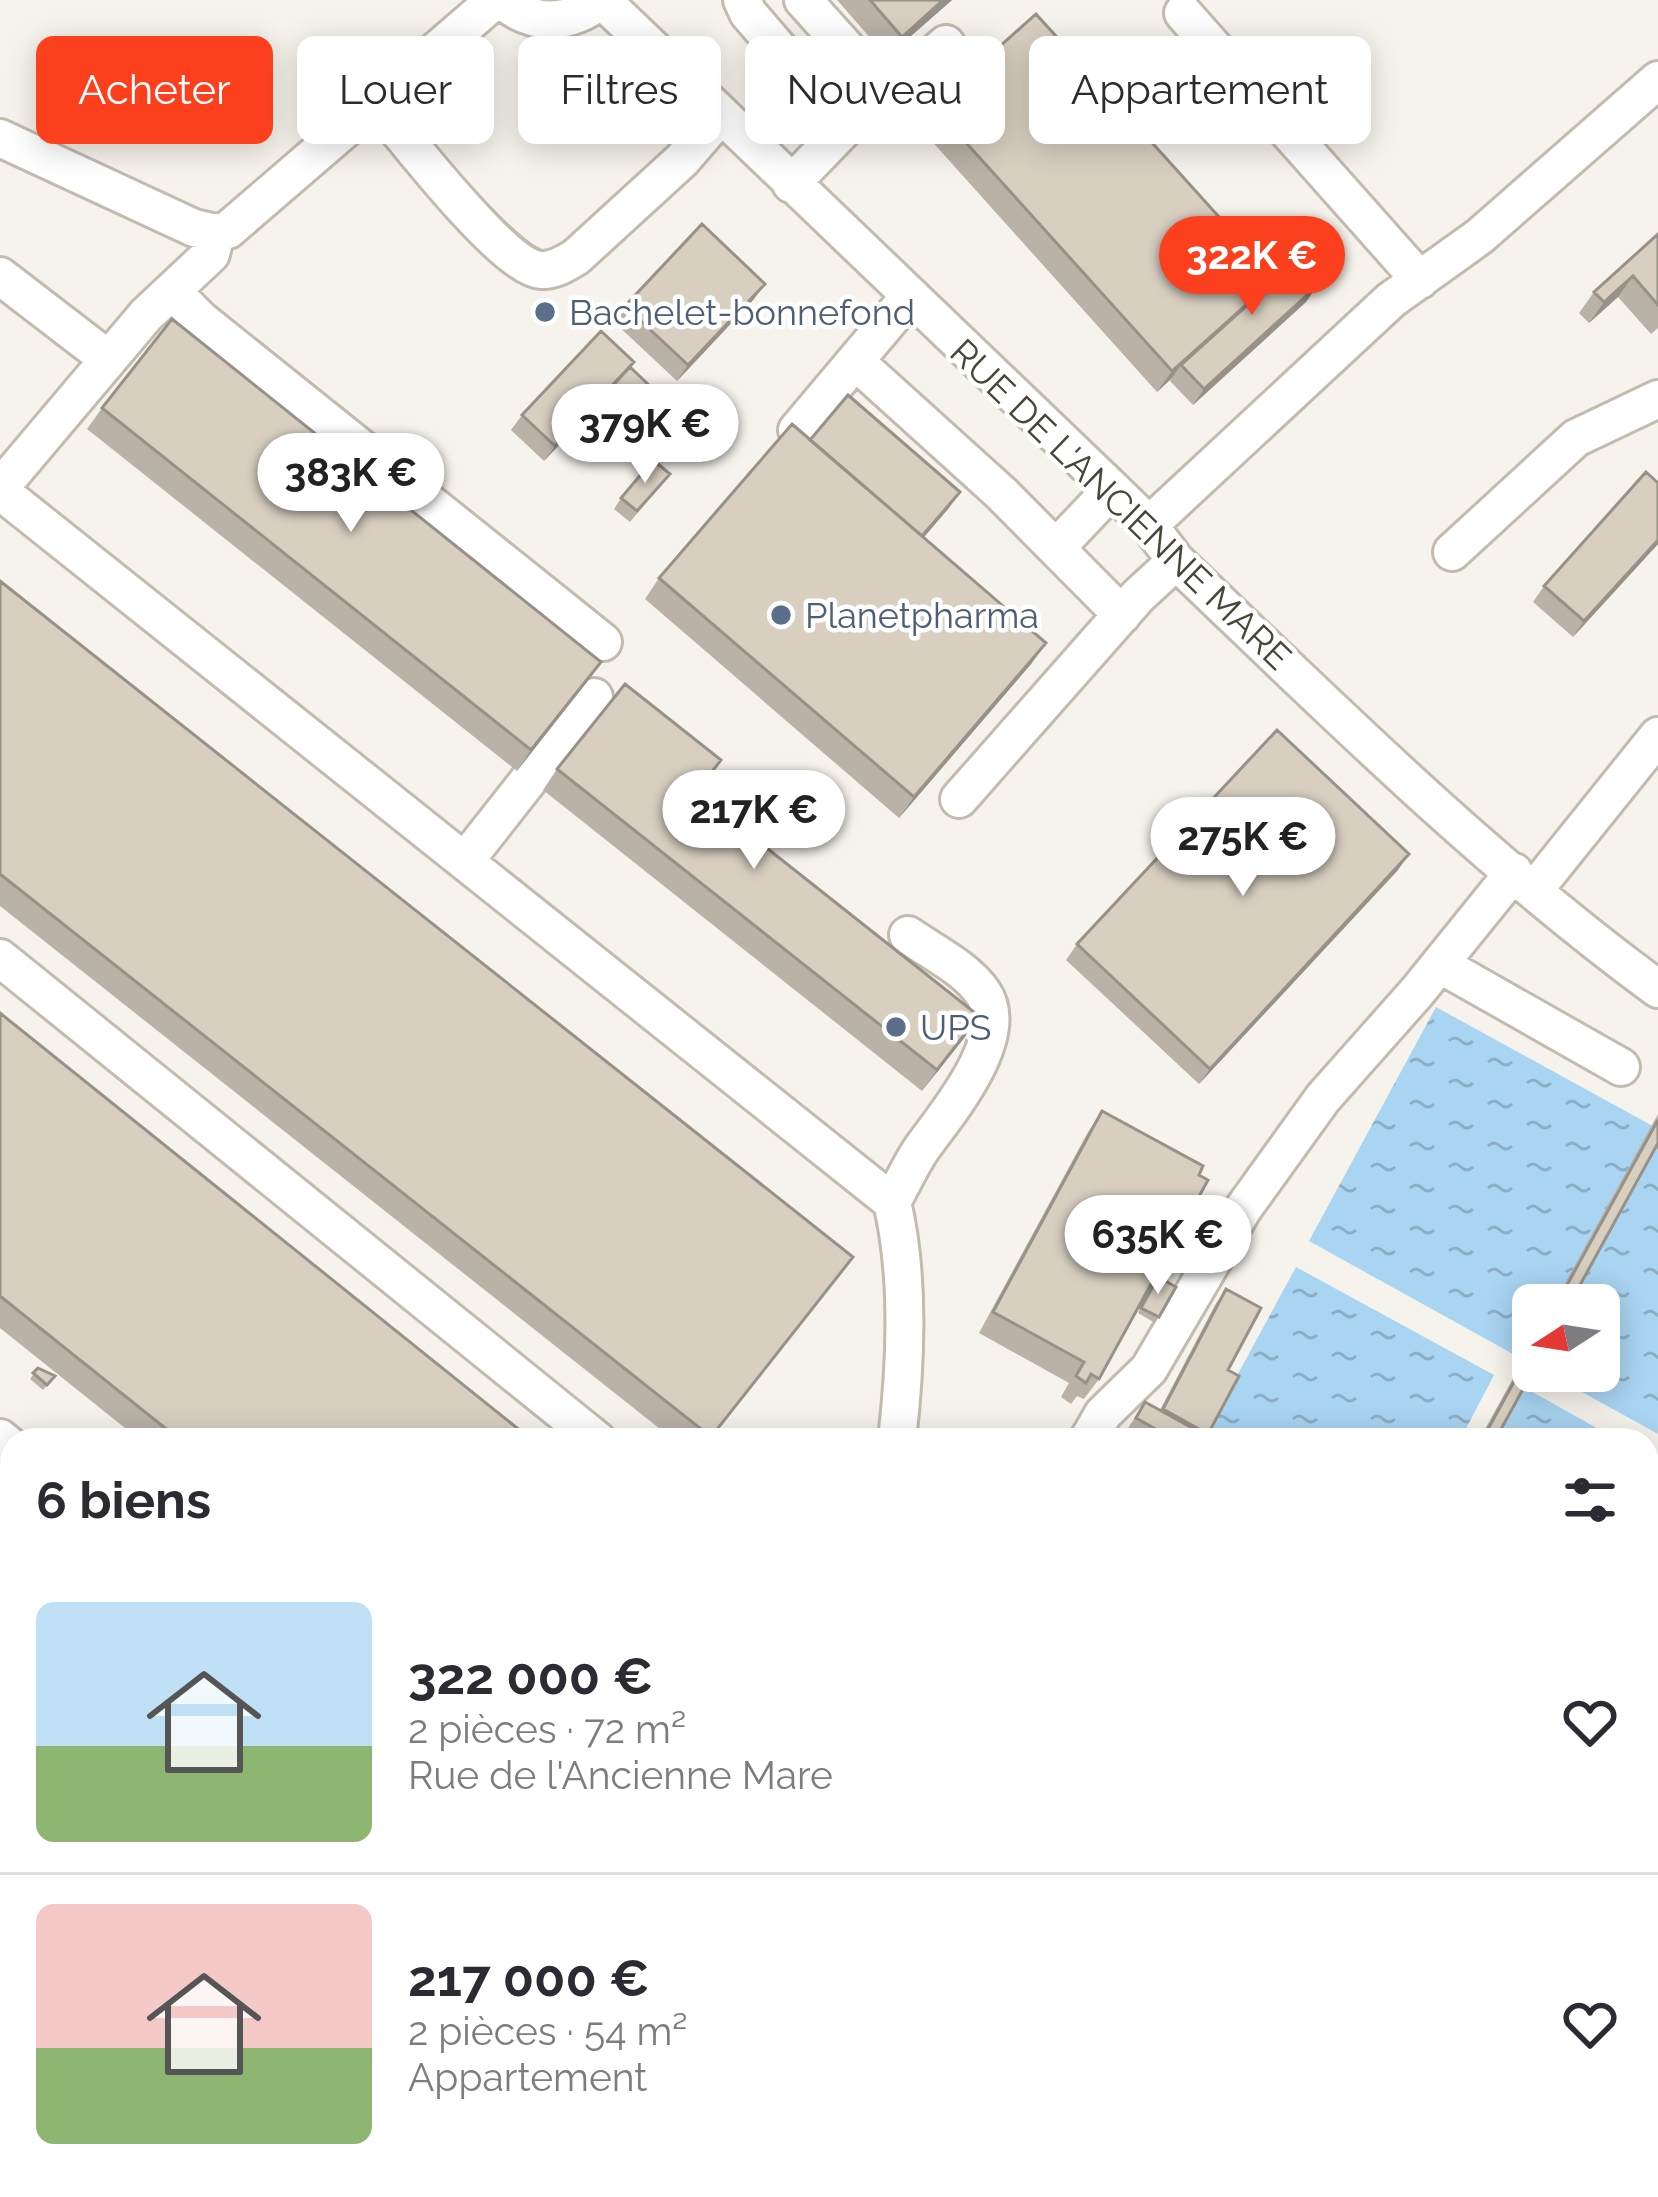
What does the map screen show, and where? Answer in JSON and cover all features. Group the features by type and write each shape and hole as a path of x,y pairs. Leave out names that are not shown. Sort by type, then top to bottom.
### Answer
{"street":[{"path":"456,36 499,0 525,16 558,20 574,17 601,0"},
{"name":"RUE DE L'ANCIENNE MARE","path":"601,0 638,36"},
{"path":"742,0 767,36"},
{"path":"803,0 835,36"},
{"path":"1183,14 1420,280"},
{"path":"1149,525 1391,300 1480,236 1658,80"},
{"name":"RUE DE L'ANCIENNE MARE","path":"721,117 1112,489 1149,525 1176,561 1389,764 1603,949 1658,989"},
{"path":"0,138 194,228 216,233 243,222 331,144"},
{"path":"411,144 497,244 522,264 541,271 558,268 576,256 696,144"},
{"path":"791,184 830,144"},
{"path":"216,233 211,254 108,359 0,490 892,1202 901,1239 904,1292 898,1428"},
{"path":"0,276 108,359"},
{"path":"172,291 201,320 603,642"},
{"path":"797,430 909,297"},
{"path":"855,361 1122,615"},
{"path":"1452,552 1576,438 1658,399"},
{"path":"1056,548 1112,489"},
{"path":"959,799 1176,561"},
{"path":"465,861 594,697"},
{"path":"1095,1428 1103,1414 1149,1370 1243,1209 1323,1098 1441,964 1524,881 1645,781 1658,736"},
{"path":"892,1202 922,1147 949,1116 970,1079 990,1019 981,990 908,934"},
{"path":"0,958 582,1428"},
{"path":"1441,964 1621,1067"}],"water":[{"path":"1436,1007 1658,1129 1658,1428 1647,1428 1582,1392 1620,1392 1620,1284 1512,1284 1512,1353 1309,1241"},
{"path":"1296,1267 1494,1375 1466,1428 1209,1428"},
{"path":"1519,1392 1533,1392 1597,1428 1499,1428"}],"building":[{"path":"870,0 943,0 903,36"},
{"path":"1036,14 1056,36 1029,36 1029,144 1153,144 1275,279 1172,371 967,144 1005,144 1005,42"},
{"path":"702,224 765,284 688,365 625,306"},
{"path":"1658,234 1658,305 1633,276 1604,302 1594,292"},
{"path":"1277,242 1317,286 1204,389 1181,365 1275,279 1258,260"},
{"path":"172,319 601,662 531,750 102,408"},
{"path":"601,331 634,362 555,446 522,415"},
{"path":"630,367 651,387 625,414 605,394"},
{"path":"848,395 960,492 922,536 810,440"},
{"path":"792,424 1046,643 914,797 659,578"},
{"path":"653,460 670,474 637,511 621,498"},
{"path":"1646,472 1658,483 1658,540 1584,621 1544,586"},
{"path":"0,581 853,1257 718,1428 700,1428 0,874"},
{"path":"625,684 721,760 696,792 979,1016 937,1070 557,769"},
{"path":"1277,730 1409,854 1210,1069 1077,944"},
{"path":"0,1013 517,1428 165,1428 0,1296"},
{"path":"1102,1111 1203,1166 1199,1175 1208,1180 1099,1379 1091,1374 1086,1383 1076,1376 1084,1362 993,1312"},
{"path":"1658,1120 1658,1143 1581,1284 1568,1284"},
{"path":"1158,1277 1176,1287 1159,1317 1141,1308"},
{"path":"1226,1289 1261,1308 1228,1370 1239,1376 1211,1428 1197,1428 1163,1409"},
{"path":"38,1368 55,1376 47,1385 33,1373"},
{"path":"1512,1385 1512,1392 1521,1392 1502,1428 1489,1428"},
{"path":"1145,1402 1192,1428 1154,1428 1136,1418"}],"place":[{"name":"Bachelet-bonnefond","path":"545,312"},
{"name":"Planetpharma","path":"781,615"},
{"name":"UPS","path":"896,1027"}]}
